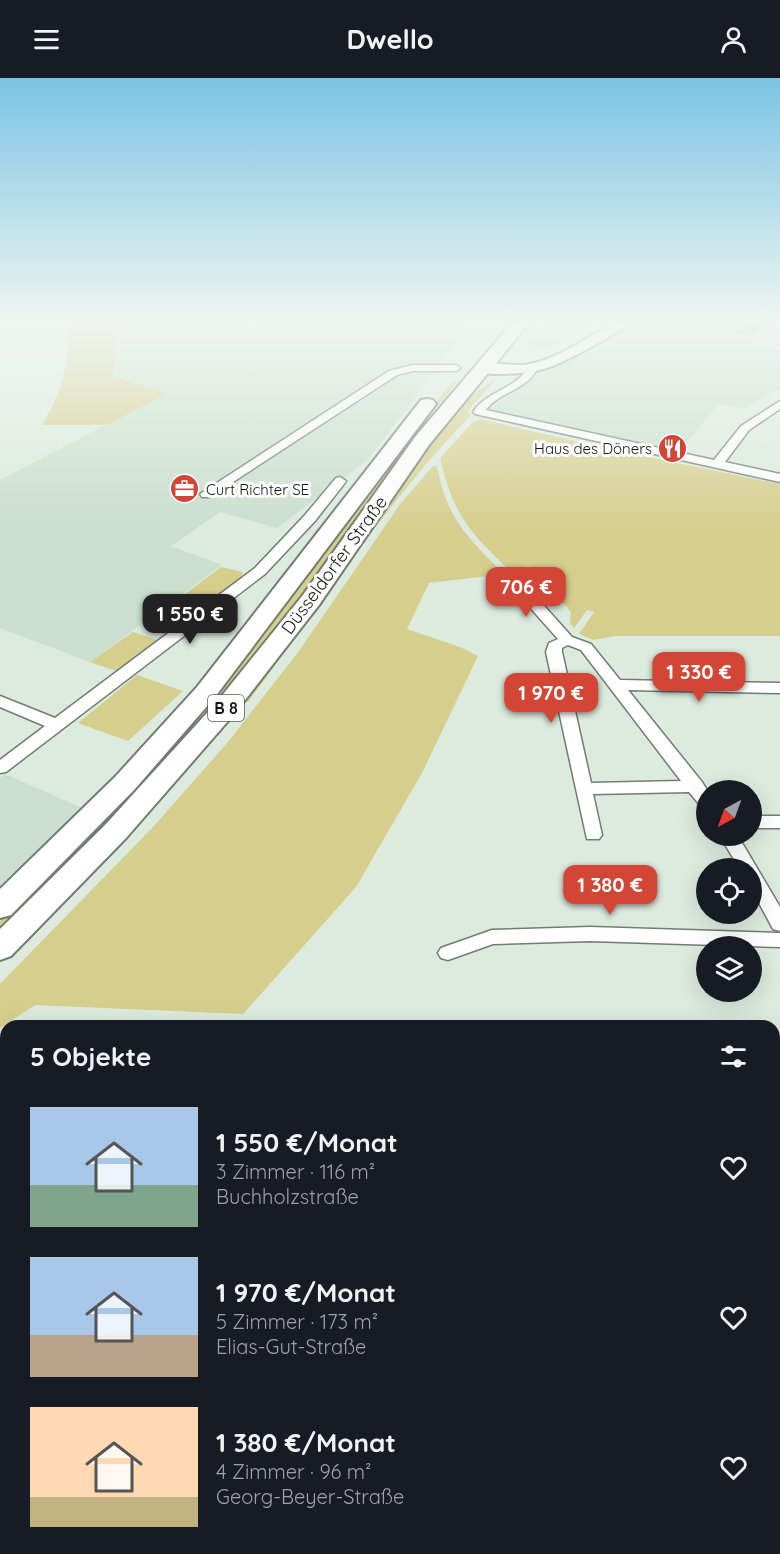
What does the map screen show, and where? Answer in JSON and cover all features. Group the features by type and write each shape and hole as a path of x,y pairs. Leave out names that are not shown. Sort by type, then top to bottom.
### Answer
{"main road":[{"name":"Düsseldorfer Straße","path":"0,907 125,783 206,692 437,392"},
{"name":"Düsseldorfer Straße","path":"0,948 73,878 154,792 234,699 295,620 461,392"}],"street":[{"path":"206,494 364,392"},
{"path":"458,395 464,392"},
{"path":"503,392 479,412 780,478"},
{"path":"717,465 746,428 780,404"},
{"path":"0,768 260,571 310,518 340,481"},
{"path":"508,574 567,640 586,647 696,787"},
{"path":"567,640 554,646 554,652 593,835"},
{"path":"618,685 780,688"},
{"path":"0,701 57,725"},
{"path":"583,789 696,794"},
{"path":"762,822 780,822"},
{"path":"762,892 780,924"},
{"path":"448,953 492,937 590,934 780,940"}],"shaded area":[{"path":"59,392 160,392 166,394 108,425 42,425"},
{"path":"159,392 419,392 368,460 277,528 220,512 171,546 222,565 90,662 0,628 0,480 165,394"},
{"path":"445,392 450,392 417,431 405,455 275,634 149,785 0,935 0,919 61,861 233,672"},
{"path":"476,392 485,392 470,408 468,412 471,415 440,448 382,518 248,702 244,701 320,599 431,440"},
{"path":"773,392 744,409 719,404 677,453 487,411 511,393"},
{"path":"480,419 609,449 780,484 780,636 615,636 593,640 579,634 594,612 587,610 574,628 570,624 571,612 529,566 509,570 483,544 464,520 450,493 440,458 472,423"},
{"path":"433,466 437,466 446,500 460,526 504,574 429,583 407,629 460,647 478,656 422,773 356,887 243,1014 35,1005 12,1020 0,1020 0,984 153,827 228,742 299,651 401,503"},
{"path":"221,567 243,572 240,580 170,632 142,626"},
{"path":"133,632 157,640 116,671 90,662"},
{"path":"137,675 183,691 128,741 78,723"},
{"path":"5,774 82,808 0,885 0,778"}],"place":[{"name":"Haus des Döners","path":"673,448"},
{"name":"Curt Richter SE","path":"185,489"}]}
